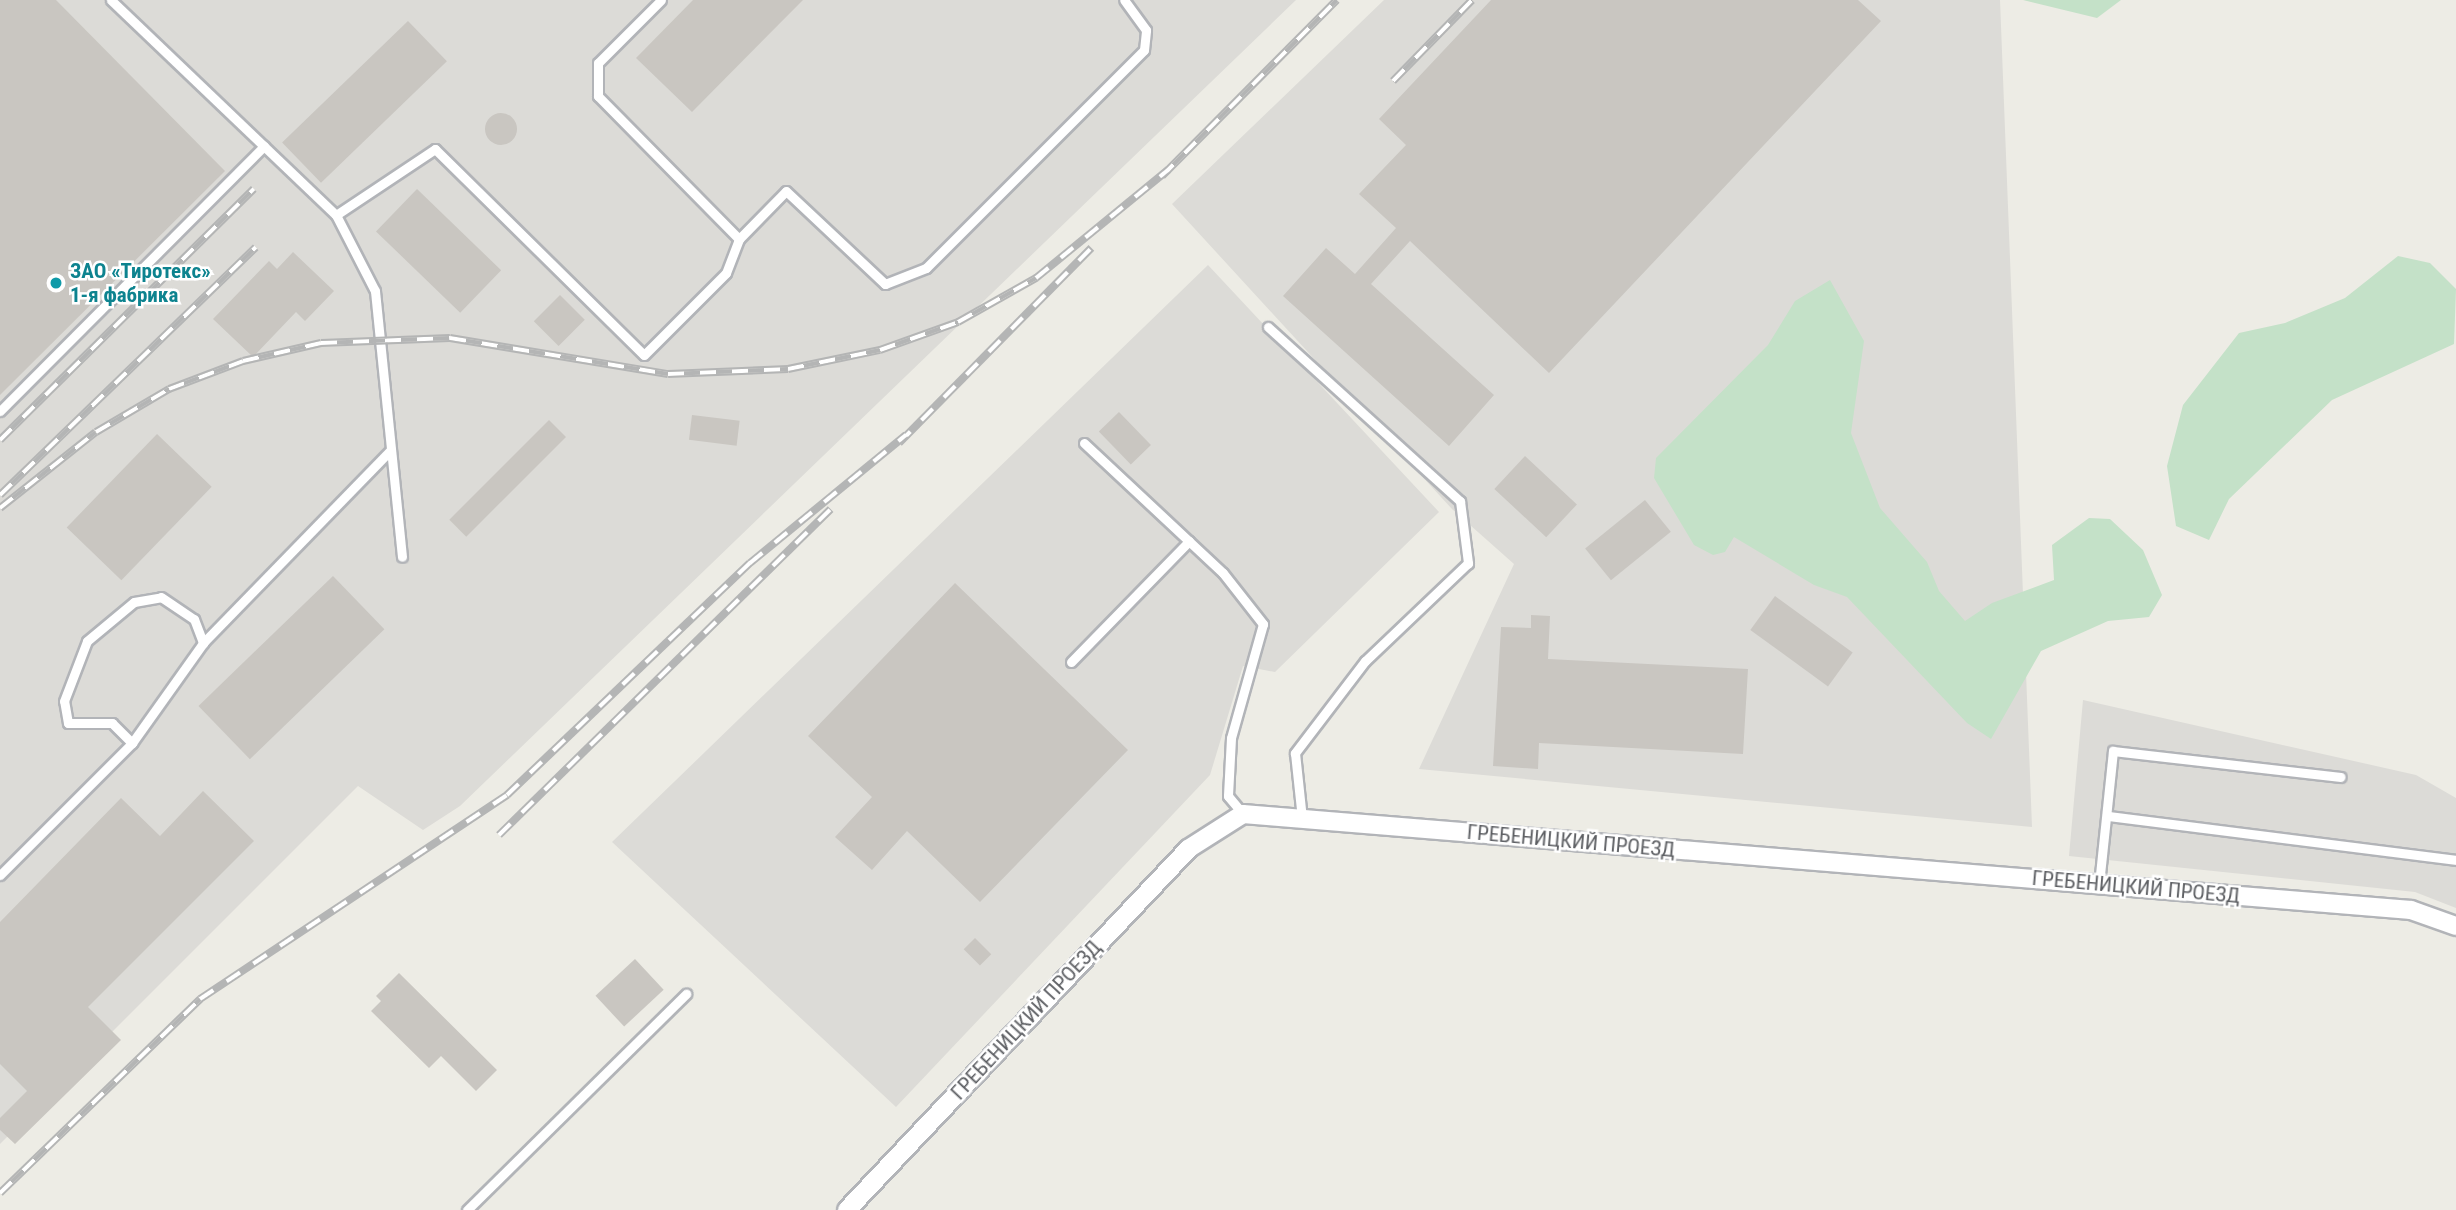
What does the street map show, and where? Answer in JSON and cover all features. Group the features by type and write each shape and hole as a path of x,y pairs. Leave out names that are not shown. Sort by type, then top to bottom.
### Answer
{"street":[{"name":"ГРЕБЕНИЦКИЙ ПРОЕЗД","path":"847,1210 1188,849 1243,814 2411,910 2456,926"}],"lane":[{"path":"111,0 336,215 375,291 402,557"},
{"path":"661,0 598,63 598,96 739,239"},
{"path":"336,215 435,149 644,355 726,273 739,239 786,191 885,284 926,268 1144,50 1146,30 1124,0"},
{"path":"0,411 264,146"},
{"path":"1268,327 1460,501 1468,563 1365,661 1295,753 1302,819"},
{"path":"1084,443 1189,541 1263,624 1231,738 1228,796 1243,814"},
{"path":"0,875 132,743 203,643 390,451"},
{"path":"1071,662 1189,541"},
{"path":"132,743 112,723 68,723 64,701 87,641 134,602 161,597 194,619 203,643"},
{"path":"2099,884 2109,816 2113,751 2341,777"},
{"path":"2109,816 2456,860"},
{"path":"467,1210 686,994"}],"shaded area":[{"path":"0,0 1296,0 460,806 423,830 358,786 0,1144"},
{"path":"1384,0 2000,0 2032,827 1419,769 1514,564 1452,509 1172,204"},
{"path":"1208,265 1439,512 1275,672 1243,666 1210,775 896,1107 612,842"},
{"path":"2083,700 2416,775 2456,798 2456,908 2415,892 2069,856"}],"green space":[{"path":"2023,0 2121,0 2097,18"},
{"path":"2398,256 2430,263 2456,289 2454,344 2332,400 2229,499 2209,540 2176,526 2167,466 2183,405 2239,333 2285,323 2345,298"},
{"path":"1830,280 1864,341 1851,433 1880,508 1927,562 1939,591 1965,621 1992,603 2054,580 2052,545 2089,518 2110,519 2143,550 2162,595 2149,617 2108,621 2041,651 1991,739 1967,723 1847,597 1814,585 1734,537 1725,552 1713,555 1694,545 1654,478 1656,458 1768,345 1795,301"}],"building":[{"name":"ЗАО «Тиротекс» 1-я фабрика","path":"0,0 56,0 225,171 0,395"},
{"path":"693,0 803,0 692,112 636,58"},
{"path":"1491,0 1858,0 1881,21 1549,373 1410,241 1371,284 1494,395 1449,446 1283,296 1326,248 1355,274 1396,228 1359,194 1406,145 1379,119"},
{"path":"408,21 447,61 321,183 282,143"},
{"path":"501,113 513,117 517,129 513,141 501,145 489,141 485,129 489,117"},
{"path":"417,189 501,270 460,313 376,231"},
{"path":"293,252 334,291 305,321 296,312 253,357 213,319 269,261 277,269"},
{"path":"560,295 585,320 559,346 534,321"},
{"path":"1119,412 1151,445 1131,465 1099,431"},
{"path":"692,415 740,421 737,446 689,440"},
{"path":"549,420 566,437 466,537 449,520"},
{"path":"157,434 212,487 121,580 67,528"},
{"path":"1525,456 1577,504 1546,537 1494,489"},
{"path":"1645,500 1671,532 1611,580 1585,548"},
{"path":"333,576 384,629 250,759 198,706"},
{"path":"955,583 1128,750 980,902 907,831 872,870 835,837 872,797 808,736"},
{"path":"1775,596 1853,652 1828,686 1750,630"},
{"path":"1531,615 1550,616 1548,659 1748,669 1743,754 1539,743 1538,769 1493,766 1501,627 1531,628"},
{"path":"203,791 254,841 88,1007 121,1040 15,1144 0,1130 0,1118 27,1091 0,1064 0,922 121,798 160,836"},
{"path":"975,938 991,954 980,966 964,949"},
{"path":"635,959 664,990 624,1027 596,996"},
{"path":"399,973 497,1070 476,1091 441,1056 429,1068 371,1011 381,1001 376,996"}],"railway":[{"path":"1162,176 1337,0"},
{"path":"1393,81 1472,0"},
{"path":"0,508 96,432 169,389 243,361 321,343 450,338 668,374 788,369 880,350 958,322 1036,278 1168,170"},
{"path":"0,440 254,189"},
{"path":"0,495 256,247"},
{"path":"899,443 1091,248"},
{"path":"0,1193 200,999 507,795 750,563 906,435"},
{"path":"499,835 831,509"}],"place":[{"name":"ЗАО «Тиротекс» 1-я фабрика","path":"56,283"}]}
